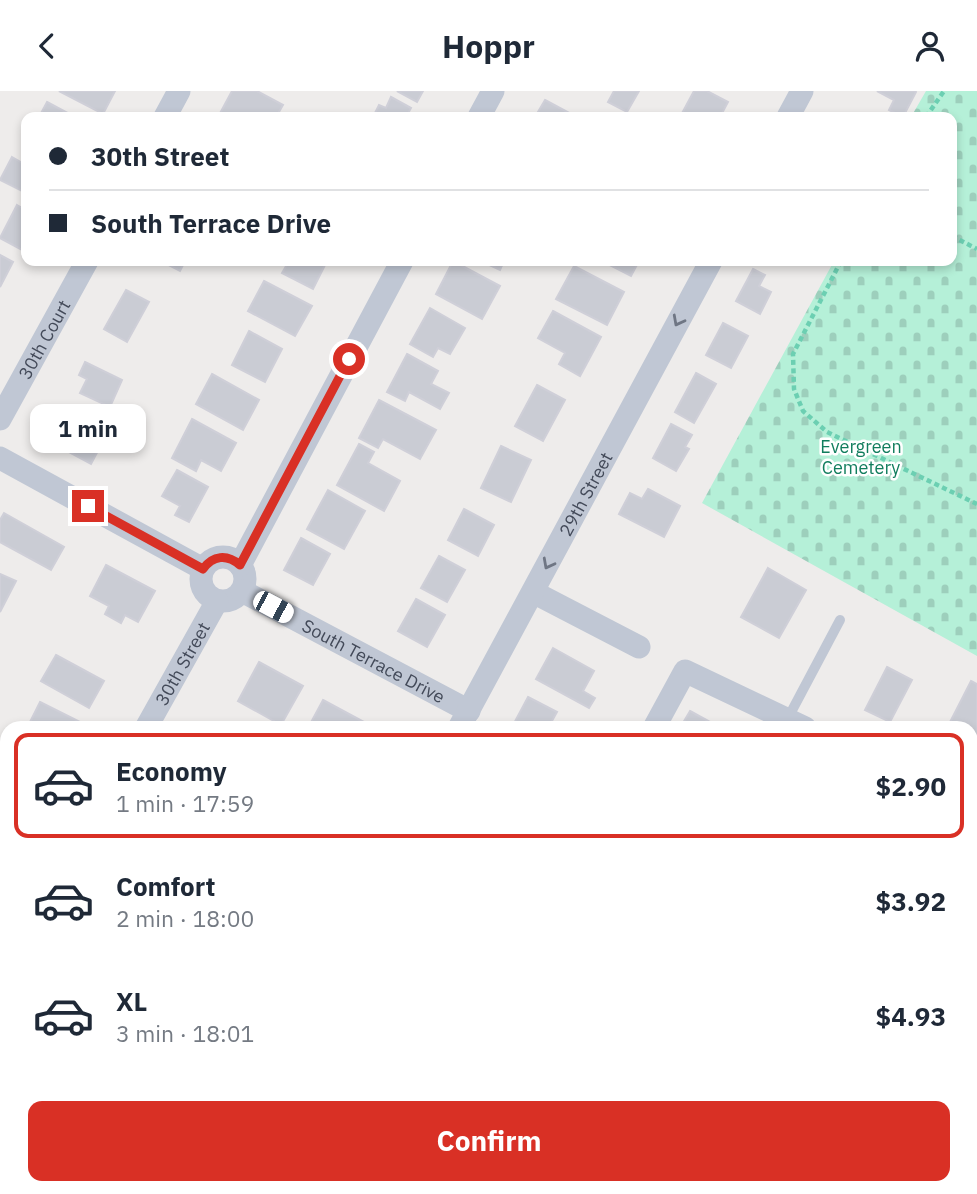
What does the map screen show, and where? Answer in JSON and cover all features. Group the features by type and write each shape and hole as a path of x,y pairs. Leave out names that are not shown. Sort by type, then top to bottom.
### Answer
{"street":[{"path":"168,112 179,91"},
{"path":"482,112 493,91"},
{"path":"791,112 802,91"},
{"name":"30th Court","path":"0,419 84,266"},
{"path":"240,565 399,266"},
{"name":"29th Street","path":"464,720 708,266"},
{"path":"0,458 203,569"},
{"path":"220,557 234,560 240,565 245,577 242,591 231,600 217,601 205,594 201,581 203,569 214,559 220,557"},
{"name":"South Terrace Drive","path":"242,591 464,720"},
{"path":"533,592 639,647"},
{"name":"30th Street","path":"150,721 217,601"},
{"path":"658,721 685,671 793,721"}],"lane":[{"path":"798,721 840,620"}],"path":[{"path":"929,112 944,91"},
{"path":"957,239 977,249"},
{"path":"838,266 793,354 794,389 803,411 827,432 977,505"}],"green space":[{"name":"Evergreen Cemetery","path":"926,91 977,91 977,656 702,503 831,266 957,266 957,112 914,112"}],"building":[{"path":"59,91 115,91 104,112"},
{"path":"232,91 257,91 283,105 279,112 221,112"},
{"path":"397,91 423,91 417,102"},
{"path":"614,91 639,91 627,112 608,102"},
{"path":"694,91 707,91 728,102 723,112 683,112"},
{"path":"877,91 916,92 906,112 889,110 894,100"},
{"path":"391,97 411,108 409,112 376,112 379,105 386,108"},
{"path":"545,100 567,112 538,112"},
{"path":"47,102 66,112 42,112"},
{"path":"12,157 21,162 21,190 0,180"},
{"path":"17,205 21,207 21,249 0,238"},
{"path":"0,255 13,262 0,287"},
{"path":"286,266 324,266 313,289 282,273"},
{"path":"450,266 462,266 500,286 482,319 436,294"},
{"path":"574,266 624,292 607,325 556,299"},
{"path":"612,266 636,266 631,276"},
{"path":"753,269 765,275 759,286 771,292 760,314 736,301"},
{"path":"264,281 312,306 295,336 248,311"},
{"path":"126,290 149,302 127,342 104,329"},
{"path":"430,308 465,328 450,354 438,348 433,357 410,344"},
{"path":"553,311 601,337 580,376 559,364 565,353 538,338"},
{"path":"723,323 748,336 731,368 706,355"},
{"path":"249,331 282,349 265,382 232,365"},
{"path":"407,354 438,371 431,384 449,393 440,409 409,392 405,401 387,392"},
{"path":"85,362 122,380 110,407 80,393 87,379 79,375"},
{"path":"696,373 716,384 694,423 675,412"},
{"path":"212,374 259,400 243,430 196,404"},
{"path":"537,385 565,400 543,441 515,426"},
{"path":"379,400 436,430 420,459 383,439 378,448 359,438"},
{"path":"60,408 107,434 91,464 43,438"},
{"path":"192,419 236,443 221,471 201,460 196,471 172,458"},
{"path":"671,424 692,435 685,447 689,449 676,471 653,458"},
{"path":"359,444 374,452 368,463 400,481 384,511 337,485"},
{"path":"501,446 531,460 511,502 481,488"},
{"path":"177,470 208,487 189,522 175,515 180,506 162,496"},
{"path":"648,489 680,506 664,537 619,514 630,493 642,499"},
{"path":"328,490 365,511 344,549 307,529"},
{"path":"464,509 494,525 478,556 448,540"},
{"path":"4,513 64,547 51,570 0,542 0,520"},
{"path":"301,538 330,554 313,585 284,570"},
{"path":"439,556 465,570 447,602 421,588"},
{"path":"106,565 155,591 138,622 125,615 121,623 105,614 109,606 90,596"},
{"path":"768,568 806,590 779,638 741,617"},
{"path":"0,574 16,581 0,612"},
{"path":"416,599 445,615 427,647 398,631"},
{"path":"553,648 594,671 583,691 595,698 589,708 536,679"},
{"path":"56,655 104,681 89,708 41,681"},
{"path":"259,662 303,686 283,721 274,721 238,701"},
{"path":"887,667 912,680 891,721 865,710"},
{"path":"971,681 977,684 977,721 951,721"},
{"path":"528,697 557,712 552,721 515,721"},
{"path":"323,700 362,721 312,721"},
{"path":"40,702 78,721 30,721"},
{"path":"690,711 708,721 684,721"}],"route":[{"path":"88,506 203,569 220,557 234,560 240,565 349,359"}]}
